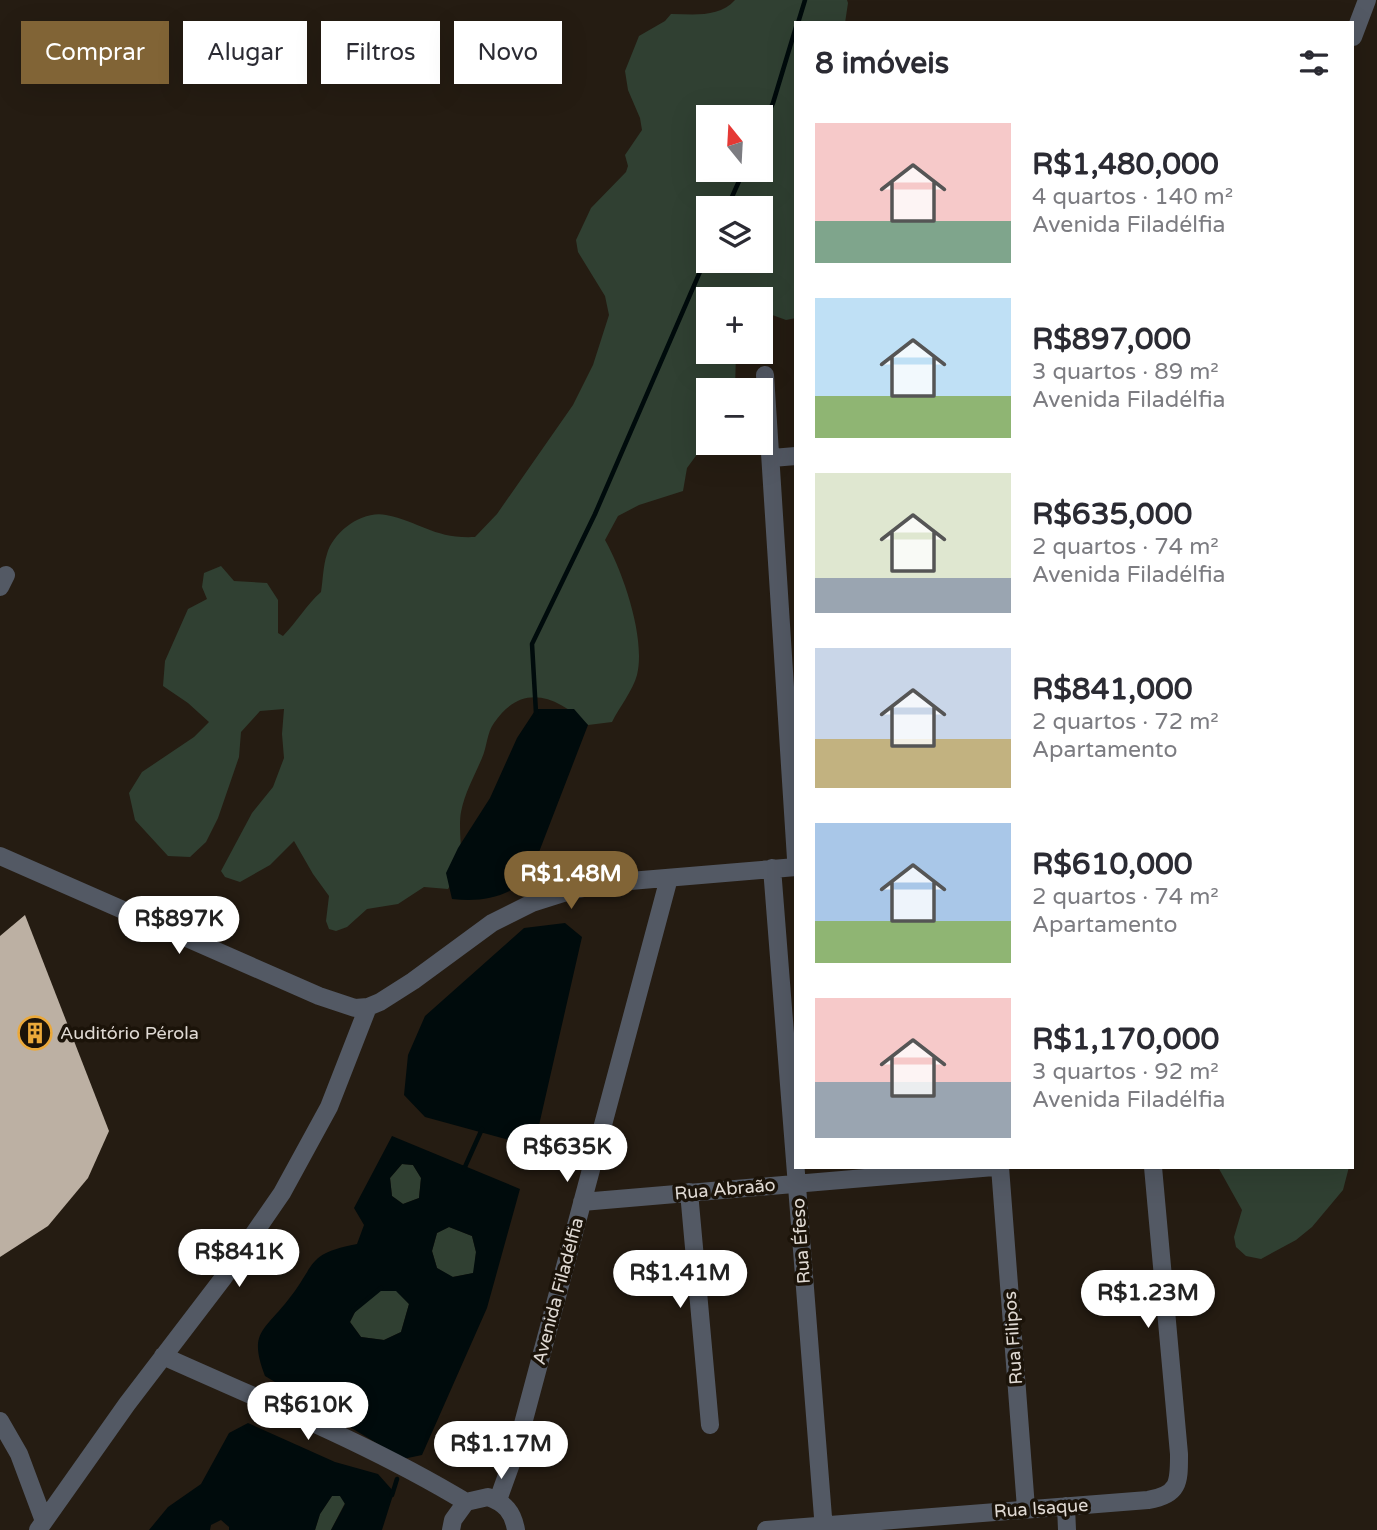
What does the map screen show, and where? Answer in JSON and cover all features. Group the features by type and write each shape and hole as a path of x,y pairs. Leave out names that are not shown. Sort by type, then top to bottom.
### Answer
{"street":[{"path":"1354,34 1367,0"},
{"path":"765,376 792,699 794,779"},
{"path":"772,458 794,456"},
{"path":"0,856 319,996 355,1007 368,1007 393,995 492,923 531,902 572,890 794,867"},
{"name":"Rua Éfeso","path":"772,868 794,1144"},
{"name":"Avenida Filadélfia","path":"498,1500 516,1450 669,878"},
{"path":"41,1525 127,1404 258,1231 282,1193 328,1107 368,1007"},
{"name":"Rua Éfeso","path":"796,1169 823,1528"},
{"name":"Rua Abraão","path":"582,1202 968,1169"},
{"name":"Rua Filipos","path":"1000,1169 1026,1508"},
{"name":"Rua Isaque","path":"766,1530 823,1528 1026,1508 1148,1500 1169,1494 1178,1482 1179,1472 1153,1169"},
{"path":"689,1192 710,1425"},
{"path":"163,1356 412,1471 466,1502"},
{"path":"0,1420 19,1454 41,1525"},
{"path":"452,1530 458,1510 466,1502 476,1498 498,1500 508,1508 516,1530"},
{"path":"1066,1506 1067,1530"}],"green space":[{"path":"735,0 847,0 848,3 845,21 794,21 794,318 786,320 773,315 773,287 696,287 696,364 736,364 735,378 696,378 697,455 687,468 683,491 639,505 618,516 605,540 619,569 631,606 636,624 639,660 635,681 612,722 588,725 564,707 540,698 528,698 505,710 488,735 484,754 465,798 460,818 460,865 448,889 424,887 398,904 367,909 347,927 336,931 329,929 326,921 329,896 294,841 270,865 240,882 225,877 221,871 252,813 273,787 284,758 284,709 260,711 241,732 239,757 218,818 206,842 190,857 168,856 135,820 129,793 142,772 194,737 209,722 163,686 165,661 188,609 207,599 202,587 204,573 221,566 234,581 267,583 278,600 278,633 283,636 321,592 327,554 335,538 358,519 377,514 386,515 438,533 475,537 497,514 573,405 593,365 609,315 605,296 578,252 576,240 591,208 626,172 628,166 625,155 642,130 628,90 625,71 639,36 665,21 671,14 714,12 729,6"},
{"path":"402,1164 413,1165 421,1178 419,1198 403,1204 392,1196 390,1178"},
{"path":"1219,1169 1348,1169 1343,1190 1312,1227 1296,1240 1261,1259 1246,1256 1236,1247 1234,1237 1242,1210"},
{"path":"449,1227 472,1236 476,1252 474,1273 452,1277 437,1268 432,1251 437,1233"},
{"path":"378,1291 397,1291 409,1304 401,1332 384,1340 361,1337 350,1322 359,1304"},
{"path":"332,1496 340,1496 345,1503 331,1530 315,1530 320,1514"}],"shaded area":[{"path":"536,709 574,709 588,725 529,878 511,890 493,897 452,899 446,873 458,848 490,798 517,738"},
{"path":"565,923 582,937 537,1134 520,1143 425,1117 404,1095 408,1055 425,1016 524,928"},
{"path":"392,1136 520,1189 487,1308 422,1455 403,1459 265,1376 260,1361 258,1341 261,1333 314,1262 328,1252 357,1244 364,1225 354,1208","holes":["402,1164 413,1165 421,1178 419,1198 403,1204 392,1196 390,1178","449,1227 472,1236 476,1252 473,1273 453,1277 437,1268 432,1251 437,1233","378,1291 396,1291 409,1304 401,1332 384,1340 361,1337 350,1322 359,1304"]},
{"path":"248,1423 335,1462 378,1474 394,1492 382,1530 331,1530 345,1504 340,1496 332,1496 320,1514 315,1530 229,1530 221,1520 211,1525 210,1530 149,1530 168,1507 201,1484 229,1433"}],"building":[{"name":"Auditório Pérola","path":"25,915 109,1131 88,1178 48,1226 0,1257 0,936"}],"waterway":[{"path":"799,21 805,0"},
{"path":"772,105 794,34"},
{"path":"732,196 739,182"},
{"path":"536,713 532,644 595,514 699,273"},
{"path":"464,1169 482,1129"},
{"path":"353,1311 381,1288"},
{"path":"392,1495 397,1479"}],"place":[{"name":"Auditório Pérola","path":"35,1033"}]}
